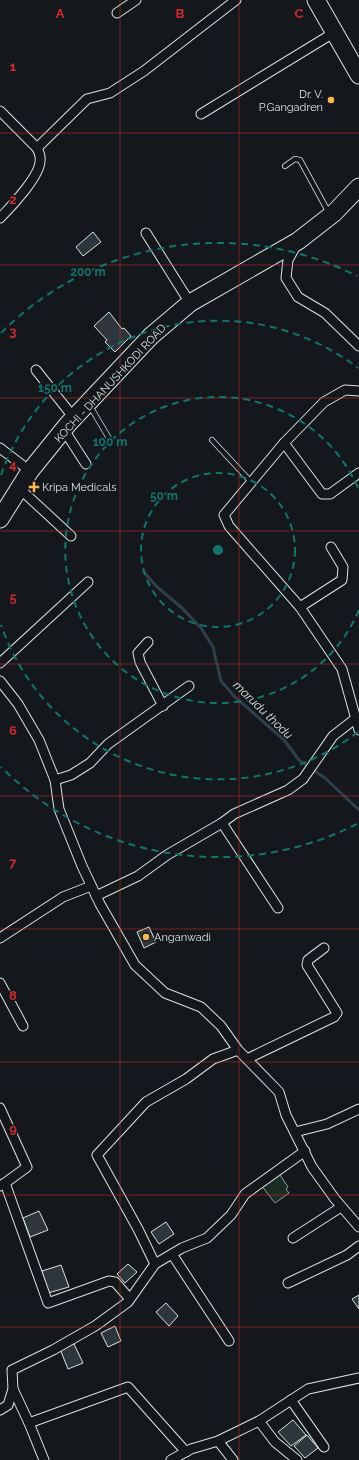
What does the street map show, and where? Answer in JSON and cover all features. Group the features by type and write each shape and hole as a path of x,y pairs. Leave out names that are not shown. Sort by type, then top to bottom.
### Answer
{"highway":[{"path":"316,0 359,74"},
{"name":"KOCHI - DHANUSHKODI ROAD","path":"0,520 30,471 69,424 151,336 190,303 298,241 330,216 359,188"}],"street":[{"path":"118,13 136,0"},
{"path":"37,148 87,99 110,92 144,71 236,0"},
{"path":"201,114 335,32"},
{"path":"0,111 37,148 40,155 40,163 24,192 0,218"},
{"path":"146,233 190,303"},
{"path":"298,241 288,260 286,278 298,297 325,313 359,346"},
{"path":"36,370 69,424 86,464"},
{"path":"359,392 345,390 324,402 284,443 224,515 228,526 300,607 342,669 359,730"},
{"path":"284,443 322,494 330,494 359,473"},
{"path":"0,448 30,471"},
{"path":"20,488 71,536"},
{"path":"300,607 342,580 343,567 331,547"},
{"path":"0,663 67,603 88,582"},
{"path":"148,642 138,653 140,662 163,706"},
{"path":"0,681 18,704 39,740 55,780 59,809 91,886 135,965 165,993 201,1007 221,1026 238,1050 279,1092 286,1115 312,1167 341,1207 359,1227"},
{"path":"55,780 71,775 90,763 108,744 189,686"},
{"path":"96,896 138,876 167,855 222,823 234,814 288,790 302,779 333,736 356,718"},
{"path":"222,823 278,908"},
{"path":"0,938 63,897 91,886"},
{"path":"247,1059 334,1017 337,1014 307,965 308,960 324,948"},
{"path":"0,983 23,1026"},
{"path":"155,1264 138,1229 96,1155 146,1102 186,1079 213,1059 238,1050"},
{"path":"0,1108 27,1167 3,1185 48,1303 109,1281 115,1282 130,1299"},
{"path":"295,1132 327,1124 359,1109"},
{"path":"0,1410 8,1405 13,1389 12,1370 54,1350 95,1326 130,1299 155,1264 172,1254 207,1238 231,1215 245,1194 305,1151"},
{"path":"293,1238 341,1207"},
{"path":"288,1283 347,1255 359,1246"},
{"path":"172,1254 229,1341"},
{"path":"171,1460 186,1452 218,1441 260,1421 308,1389 359,1378"},
{"path":"29,1423 128,1387 186,1452"},
{"path":"13,1389 44,1460"},
{"path":"291,1400 324,1447"},
{"path":"260,1421 275,1442 297,1460"},
{"path":"218,1441 233,1460"}],"lane":[{"path":"285,166 295,159 300,160 330,216"},
{"path":"89,402 110,440"},
{"path":"212,440 252,483"}],"green space":[{"path":"278,1172 288,1187 286,1189 289,1193 275,1203 261,1185"}],"building":[{"path":"93,232 101,242 83,256 76,247"},
{"path":"109,312 122,329 124,328 131,336 115,352 105,342 107,340 94,326"},
{"name":"Anganwadi","path":"149,927 156,942 144,948 137,932"},
{"path":"39,1211 48,1230 30,1237 23,1218"},
{"path":"166,1222 174,1234 159,1244 151,1232"},
{"path":"128,1264 137,1272 125,1283 117,1274"},
{"path":"61,1265 69,1287 48,1293 42,1271"},
{"path":"359,1295 359,1309 352,1299"},
{"path":"166,1303 178,1316 169,1326 156,1312"},
{"path":"115,1326 121,1341 108,1347 101,1333"},
{"path":"74,1344 83,1363 68,1369 60,1349"},
{"path":"293,1420 306,1435 291,1446 278,1432"},
{"path":"307,1435 318,1448 305,1458 294,1446"}],"waterway":[{"name":"marudu thodu","path":"144,572 156,586 182,608 201,628 213,647 221,681 234,696 284,740 299,760 325,778 359,810"}],"place":[{"name":"Dr. V. P.Gangadren","path":"331,100"},
{"name":"Kripa Medicals","path":"34,487"},
{"name":"Anganwadi","path":"146,937"}]}
